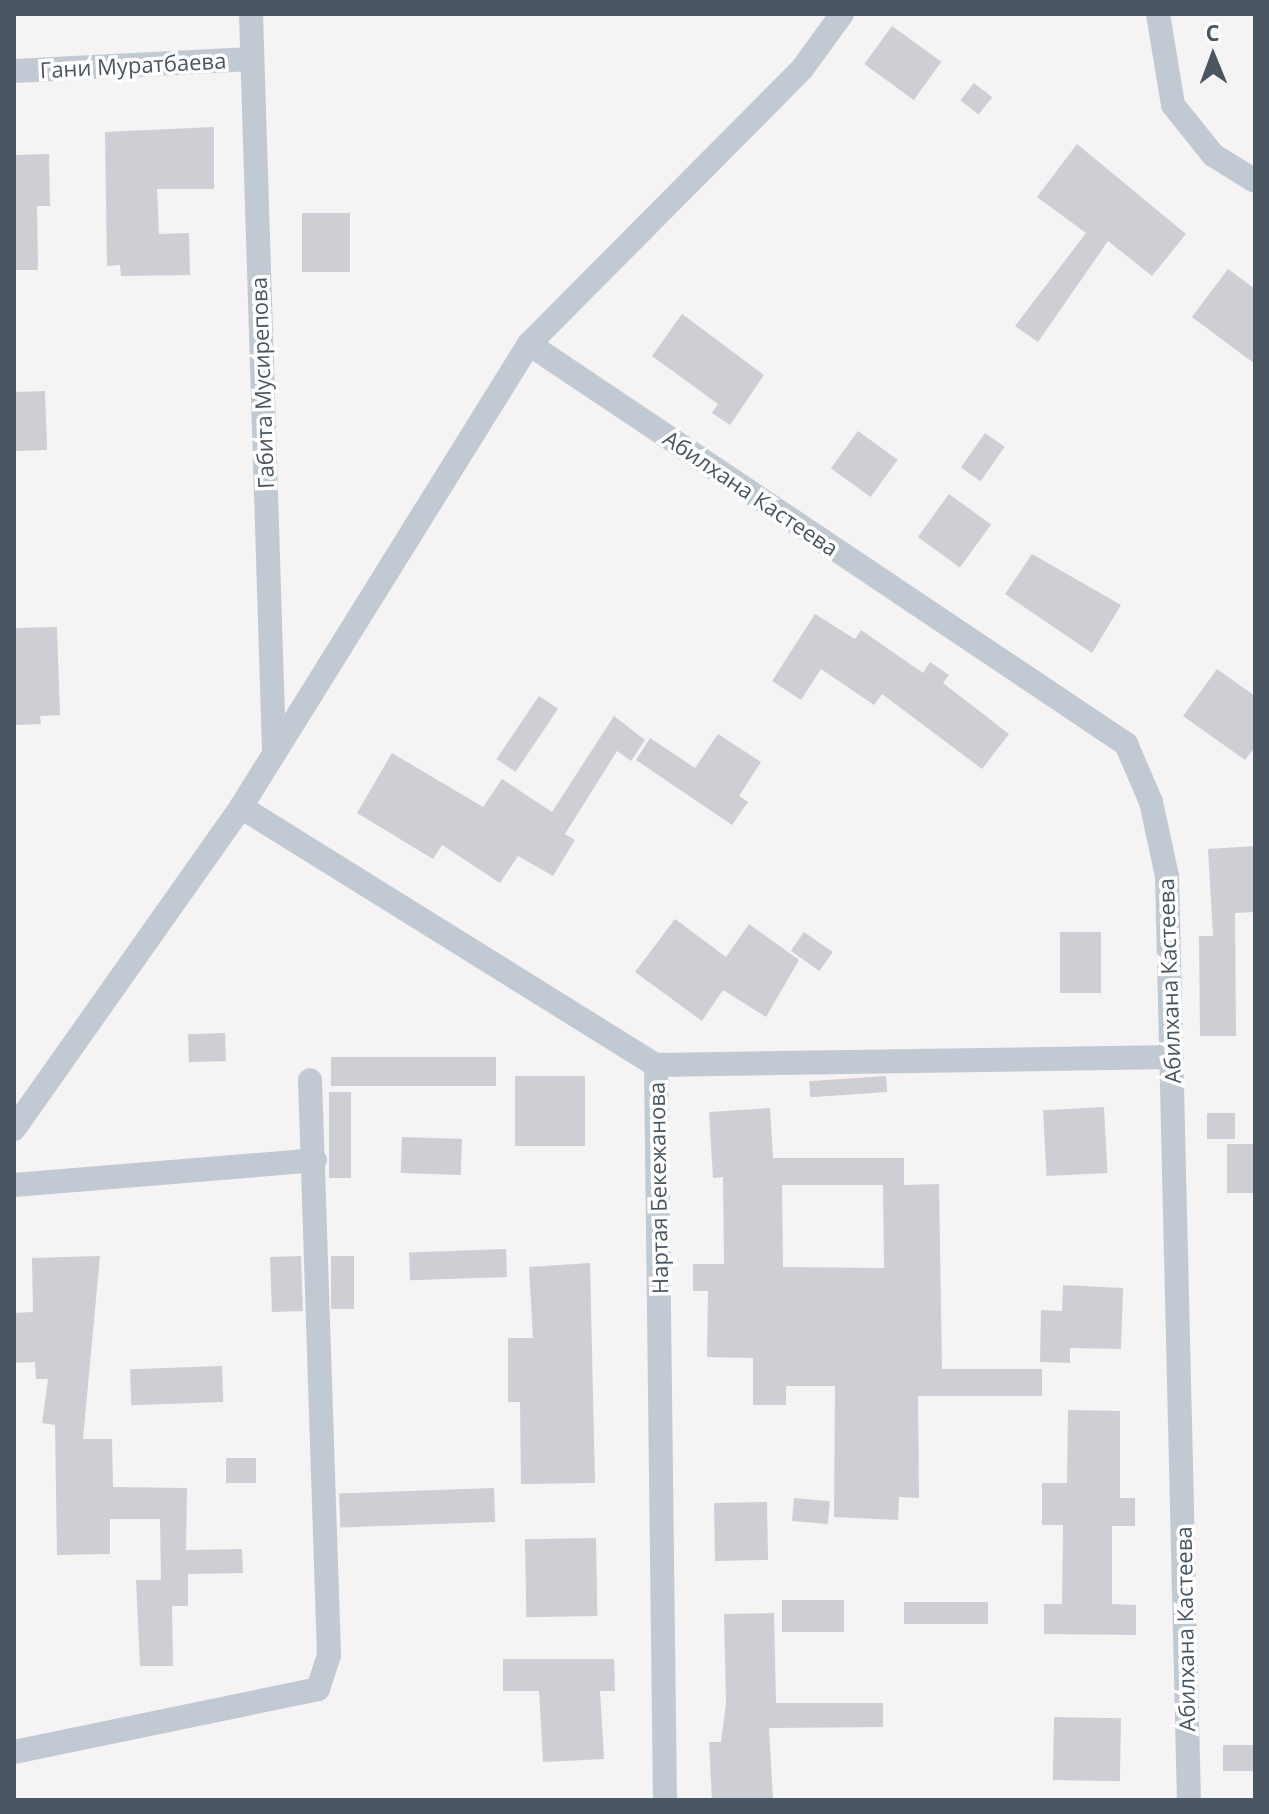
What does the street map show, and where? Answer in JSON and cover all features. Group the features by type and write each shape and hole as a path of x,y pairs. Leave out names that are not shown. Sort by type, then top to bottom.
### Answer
{"street":[{"name":"Габита Мусирепова","path":"251,14 274,752"},
{"path":"14,1129 241,807 529,344 802,69 842,14"},
{"path":"1139,14 1162,46"},
{"path":"1158,14 1173,105 1213,155 1255,181"},
{"name":"Гани Муратбаева","path":"14,71 252,59"},
{"name":"Абилхана Кастеева","path":"529,344 1126,744 1151,802 1167,876 1189,1800"},
{"name":"Нартая Бекежанова","path":"241,807 656,1065 665,1800"},
{"path":"656,1065 1172,1057"},
{"path":"14,1752 318,1689 329,1655 310,1080"},
{"path":"14,1185 315,1160"}],"building":[{"path":"892,26 941,62 914,100 864,64"},
{"path":"974,83 992,97 979,114 960,100"},
{"path":"214,127 214,189 157,189 159,234 189,233 190,275 121,276 120,265 107,266 105,132"},
{"path":"1077,144 1186,234 1152,276 1108,241 1038,342 1015,326 1086,233 1037,197"},
{"path":"49,154 50,206 37,206 38,270 14,270 14,155"},
{"path":"302,213 350,213 350,272 302,272"},
{"path":"1228,269 1255,289 1255,364 1192,317"},
{"path":"682,314 764,375 730,425 712,413 718,404 652,356"},
{"path":"45,391 47,450 16,451 14,392"},
{"path":"858,431 898,460 871,497 831,468"},
{"path":"985,433 1005,447 981,481 961,467"},
{"path":"949,494 991,525 960,567 918,537"},
{"path":"1032,554 1121,605 1092,653 1005,594"},
{"path":"815,614 855,639 861,630 923,673 930,662 949,675 943,683 1009,734 982,769 882,694 874,705 821,669 801,700 772,681"},
{"path":"57,627 60,715 40,716 41,724 14,725 14,628"},
{"path":"1217,669 1255,696 1255,747 1245,760 1183,716"},
{"path":"539,696 558,709 516,772 497,759"},
{"path":"614,716 645,740 631,761 617,751 565,834 575,840 553,876 518,856 500,883 442,845 433,859 357,813 392,753 483,807 502,779 552,812"},
{"path":"718,734 761,762 739,796 748,802 732,825 636,760 650,738 695,768"},
{"path":"1255,846 1255,912 1235,913 1236,1036 1200,1036 1199,936 1213,936 1208,849"},
{"path":"675,919 726,957 749,924 799,960 766,1017 723,990 702,1021 635,972"},
{"path":"804,932 833,952 819,971 791,951"},
{"path":"1060,932 1101,932 1101,993 1060,993"},
{"path":"225,1033 226,1061 189,1062 188,1034"},
{"path":"331,1057 496,1057 496,1086 331,1086"},
{"path":"515,1076 585,1076 585,1146 515,1146"},
{"path":"886,1076 887,1092 810,1097 809,1081"},
{"path":"329,1092 351,1092 351,1178 329,1178"},
{"path":"1104,1107 1107,1173 1047,1176 1043,1110"},
{"path":"770,1108 773,1158 904,1158 904,1185 939,1184 942,1369 1042,1369 1042,1396 918,1396 919,1498 899,1497 898,1520 834,1517 835,1386 786,1386 786,1405 753,1405 753,1358 707,1357 708,1291 693,1291 693,1264 724,1264 723,1177 713,1178 709,1112","holes":["782,1185 883,1185 884,1268 783,1267"]},
{"path":"1207,1113 1235,1113 1235,1139 1207,1139"},
{"path":"402,1137 462,1139 461,1175 401,1173"},
{"path":"1227,1144 1255,1144 1255,1193 1227,1193"},
{"path":"506,1249 507,1277 410,1280 409,1252"},
{"path":"100,1256 83,1439 112,1439 113,1487 187,1488 186,1550 242,1549 243,1573 188,1574 188,1606 172,1606 173,1666 140,1666 136,1580 161,1580 160,1519 110,1519 110,1554 57,1555 55,1425 42,1423 48,1379 36,1379 35,1362 14,1363 14,1313 33,1312 32,1258"},
{"path":"301,1256 303,1311 272,1312 270,1257"},
{"path":"331,1256 354,1256 354,1309 331,1309"},
{"path":"590,1263 595,1483 521,1484 520,1402 508,1402 508,1338 533,1338 529,1267"},
{"path":"1063,1285 1123,1288 1121,1349 1070,1348 1070,1363 1040,1362 1041,1310 1062,1311"},
{"path":"222,1366 223,1402 131,1405 130,1369"},
{"path":"1068,1410 1120,1411 1120,1498 1135,1498 1135,1526 1112,1526 1112,1604 1136,1605 1136,1635 1044,1634 1044,1604 1062,1604 1063,1525 1042,1525 1042,1483 1067,1483"},
{"path":"226,1458 256,1458 256,1483 226,1483"},
{"path":"494,1488 495,1522 340,1527 339,1493"},
{"path":"794,1498 830,1501 828,1524 792,1521"},
{"path":"767,1502 768,1560 715,1561 714,1503"},
{"path":"596,1538 597,1616 526,1617 525,1539"},
{"path":"782,1600 844,1600 844,1632 782,1632"},
{"path":"904,1602 988,1602 988,1624 904,1624"},
{"path":"774,1613 776,1703 883,1703 883,1727 769,1728 773,1800 712,1800 709,1742 721,1742 726,1703 724,1614"},
{"path":"503,1659 614,1659 615,1691 600,1691 604,1759 543,1762 539,1691 503,1691"},
{"path":"1054,1717 1121,1718 1120,1781 1053,1780"},
{"path":"1223,1745 1255,1745 1255,1771 1223,1771"}]}
